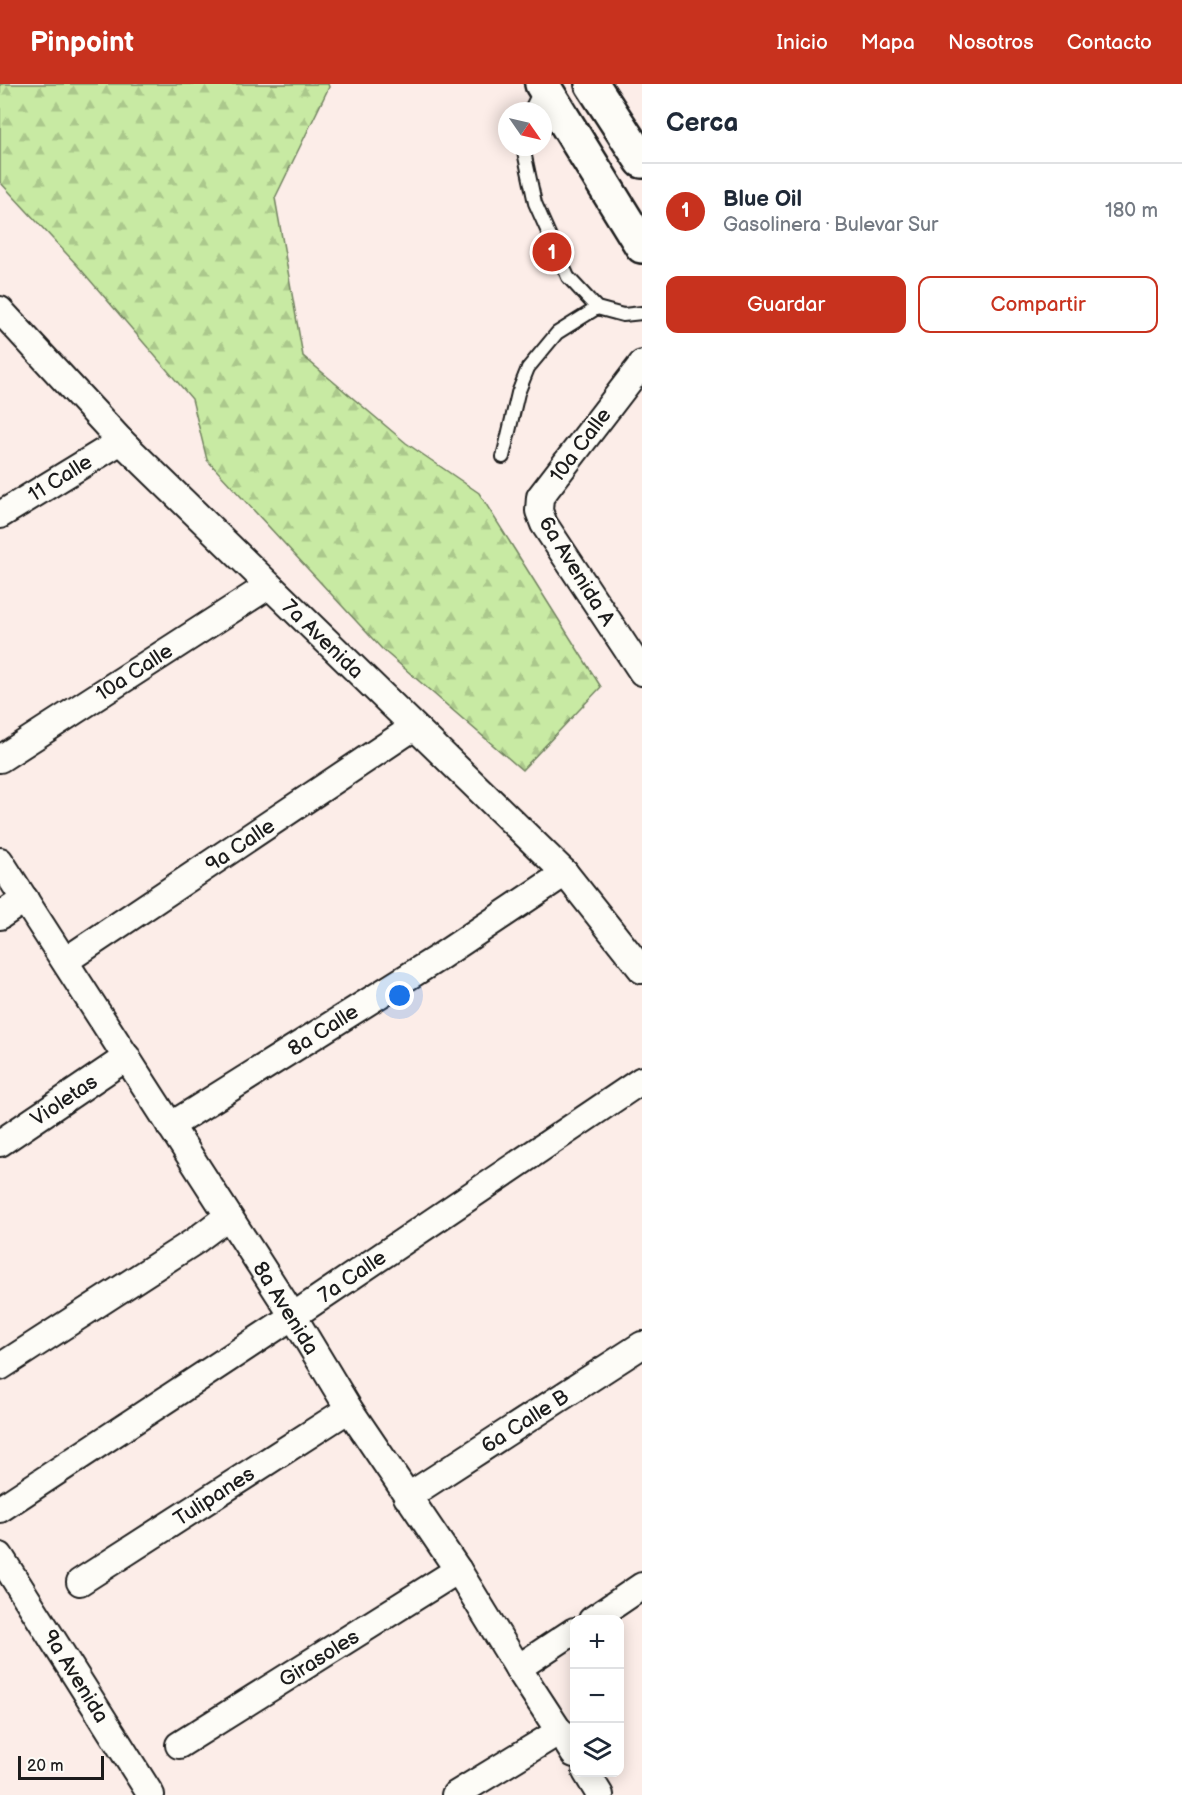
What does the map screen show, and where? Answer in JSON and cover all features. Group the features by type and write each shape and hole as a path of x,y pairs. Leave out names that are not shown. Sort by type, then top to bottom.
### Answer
{"main road":[{"path":"599,86 642,161"},
{"path":"538,93 642,246"}],"street":[{"name":"7a Avenida","path":"0,309 121,441 566,873 642,970"},
{"name":"10a Calle","path":"540,497 642,364"},
{"name":"11 Calle","path":"0,515 121,441"},
{"name":"6a Avenida A","path":"540,497 539,511 544,524 642,672"},
{"name":"10a Calle","path":"0,759 268,586"},
{"name":"9a Calle","path":"65,961 414,727"},
{"name":"8a Avenida","path":"0,861 292,1316 349,1409 458,1570 570,1747"},
{"name":"8a Calle","path":"170,1126 438,958 566,873"},
{"path":"0,916 25,899"},
{"name":"Violetas","path":"0,1143 127,1057"},
{"name":"7a Calle","path":"0,1509 642,1080"},
{"path":"0,1367 195,1241 227,1217"},
{"name":"6a Calle B","path":"407,1497 642,1344"},
{"name":"Tulipanes","path":"80,1582 349,1409"},
{"name":"9a Avenida","path":"0,1556 151,1795"},
{"name":"Girasoles","path":"179,1745 458,1570"},
{"path":"599,1615 642,1586"},
{"path":"518,1668 570,1634"},
{"path":"455,1795 560,1731"},
{"path":"589,1777 600,1795"}],"lane":[{"path":"525,156 534,203 568,277 597,308 623,315 642,313"},
{"path":"503,457 519,393 528,368 557,333 597,308"}],"green space":[{"path":"0,84 328,84 329,87 275,198 303,356 406,443 479,493 601,687 522,770 382,649 207,460 192,399 77,265 0,182"}],"place":[{"name":"Blue Oil","path":"552,252"}]}
